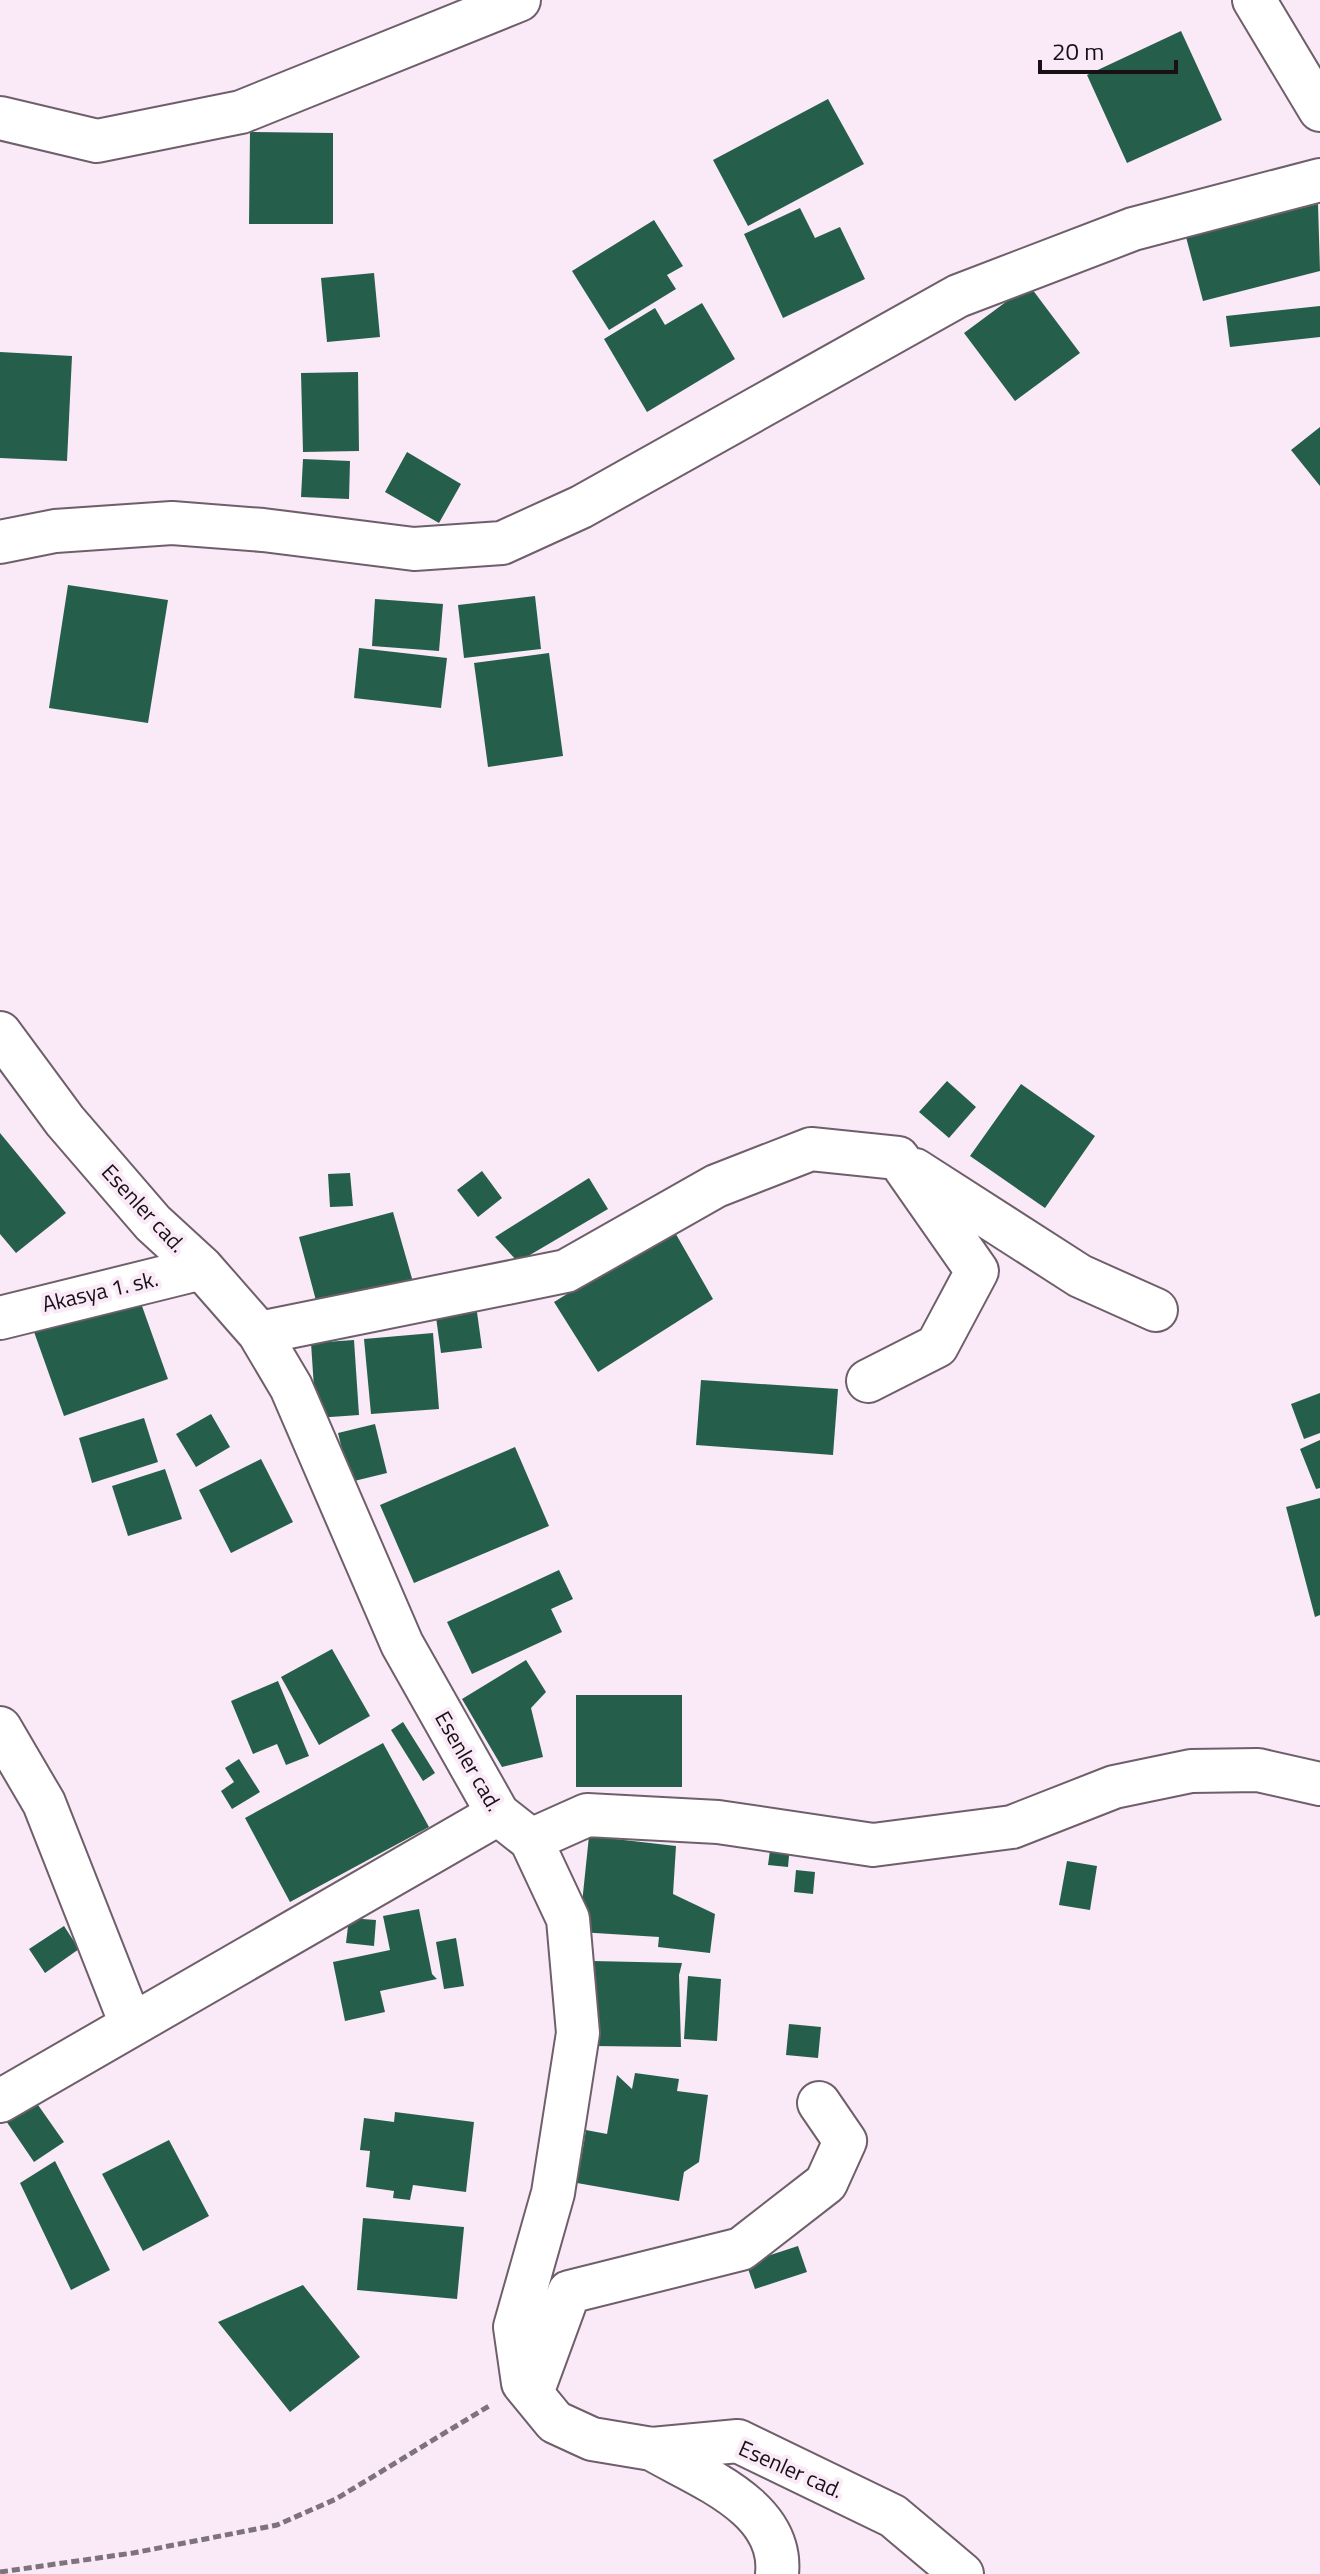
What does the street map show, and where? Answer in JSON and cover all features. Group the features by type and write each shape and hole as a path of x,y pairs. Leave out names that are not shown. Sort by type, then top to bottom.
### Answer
{"street":[{"path":"0,118 97,141 241,112 519,0"},
{"path":"1254,0 1320,110"},
{"path":"0,542 55,531 172,523 263,530 414,549 502,543 581,507 958,296 1133,229 1320,180"},
{"name":"Esenler cad.","path":"0,1033 65,1121 133,1200 202,1268 259,1333 291,1387 402,1644 498,1814 531,1840 568,1919 578,2033 553,2193 515,2327 528,2388 555,2422 592,2439 652,2449 738,2441 893,2516 962,2574"},
{"path":"259,1333 566,1271 716,1186 811,1149 898,1158 1080,1276 1156,1310"},
{"path":"868,1381 937,1346 977,1271 898,1158"},
{"name":"Akasya 1. sk.","path":"0,1318 202,1268"},
{"path":"0,1728 44,1803 131,2024"},
{"path":"531,1840 587,1815 718,1822 873,1845 1012,1827 1114,1787 1191,1771 1258,1770 1320,1784"},
{"path":"0,2101 498,1814"},
{"path":"528,2388 569,2292 741,2249 826,2183 845,2141 819,2103"},
{"path":"652,2449 748,2504 779,2552 777,2574"}],"path":[{"path":"0,2572 133,2553 277,2525 336,2499 528,2388"}],"building":[{"path":"1181,31 1222,120 1127,163 1087,75"},
{"path":"828,99 864,164 748,226 713,160"},
{"path":"250,132 333,133 333,224 249,224"},
{"path":"1318,204 1320,271 1203,301 1186,237"},
{"path":"800,208 815,238 840,227 865,279 783,318 744,234"},
{"path":"654,220 683,266 667,275 676,289 609,330 572,271"},
{"path":"374,273 380,337 327,342 321,278"},
{"path":"1029,285 1080,353 1015,401 964,333"},
{"path":"702,303 735,359 647,412 604,339 655,308 665,325"},
{"path":"1320,306 1320,337 1230,347 1226,316"},
{"path":"0,352 72,356 67,461 0,458"},
{"path":"358,372 359,451 303,452 301,373"},
{"path":"1320,427 1320,486 1291,450"},
{"path":"407,452 461,484 439,523 385,492"},
{"path":"303,459 350,461 349,499 301,497"},
{"path":"68,585 168,600 148,723 49,708"},
{"path":"535,596 541,649 464,658 458,605"},
{"path":"375,599 443,604 439,651 372,646"},
{"path":"359,648 447,658 441,708 354,698"},
{"path":"549,653 563,756 488,767 474,663"},
{"path":"947,1081 976,1107 949,1138 919,1112"},
{"path":"1021,1084 1095,1136 1045,1208 970,1156"},
{"path":"0,1133 66,1213 16,1253 0,1234"},
{"path":"482,1171 502,1198 478,1217 457,1190"},
{"path":"350,1173 353,1206 330,1207 328,1174"},
{"path":"589,1178 608,1209 518,1262 495,1237"},
{"path":"393,1212 413,1282 318,1308 299,1237"},
{"path":"673,1229 713,1299 598,1372 554,1302"},
{"path":"137,1292 168,1379 64,1416 33,1329"},
{"path":"475,1298 482,1348 441,1353 434,1303"},
{"path":"433,1333 439,1409 371,1414 364,1339"},
{"path":"354,1340 359,1415 316,1418 311,1343"},
{"path":"701,1380 838,1389 833,1455 696,1445"},
{"path":"1320,1393 1320,1433 1304,1439 1291,1404"},
{"path":"211,1414 230,1447 196,1467 176,1434"},
{"path":"144,1418 158,1462 92,1483 79,1438"},
{"path":"375,1424 387,1473 350,1482 338,1433"},
{"path":"1320,1440 1320,1488 1316,1489 1300,1449"},
{"path":"515,1447 549,1526 414,1583 380,1505"},
{"path":"261,1459 293,1522 231,1553 199,1490"},
{"path":"165,1469 182,1519 128,1536 112,1486"},
{"path":"1320,1498 1320,1615 1315,1617 1286,1507"},
{"path":"559,1570 573,1599 551,1609 562,1632 472,1674 447,1622"},
{"path":"332,1649 370,1716 319,1745 281,1677"},
{"path":"526,1660 546,1692 531,1708 543,1757 502,1767 462,1699"},
{"path":"278,1681 309,1756 286,1765 277,1744 253,1754 231,1701"},
{"path":"576,1695 682,1695 682,1787 576,1787"},
{"path":"403,1722 435,1773 423,1781 391,1730"},
{"path":"383,1743 429,1827 290,1902 245,1818"},
{"path":"239,1759 260,1792 232,1809 221,1791 234,1782 225,1768"},
{"path":"589,1836 676,1846 673,1894 715,1914 710,1953 658,1947 659,1937 579,1932"},
{"path":"771,1843 790,1845 788,1867 768,1865"},
{"path":"1067,1861 1097,1866 1090,1910 1059,1905"},
{"path":"796,1870 815,1872 813,1894 794,1892"},
{"path":"419,1909 432,1974 437,1979 380,1991 385,2012 345,2021 333,1962 390,1950 383,1916"},
{"path":"349,1918 376,1920 374,1946 346,1943"},
{"path":"64,1926 79,1949 45,1973 29,1949"},
{"path":"456,1938 464,1986 444,1989 436,1942"},
{"path":"593,1961 682,1963 679,1975 681,2047 592,2046"},
{"path":"688,1976 721,1979 717,2041 684,2039"},
{"path":"789,2024 821,2027 818,2058 786,2055"},
{"path":"635,2073 679,2079 677,2091 708,2095 699,2162 684,2172 679,2201 577,2183 586,2130 607,2134 617,2075 632,2089"},
{"path":"31,2095 64,2142 34,2162 2,2115"},
{"path":"395,2112 474,2122 466,2192 413,2185 410,2200 393,2198 394,2191 366,2187 370,2151 360,2150 364,2118 394,2122"},
{"path":"169,2140 209,2216 143,2251 102,2174"},
{"path":"55,2161 110,2270 71,2290 20,2183"},
{"path":"363,2218 464,2227 457,2299 357,2290"},
{"path":"798,2246 807,2272 755,2289 746,2263"},
{"path":"303,2285 360,2357 290,2412 218,2322"}]}
